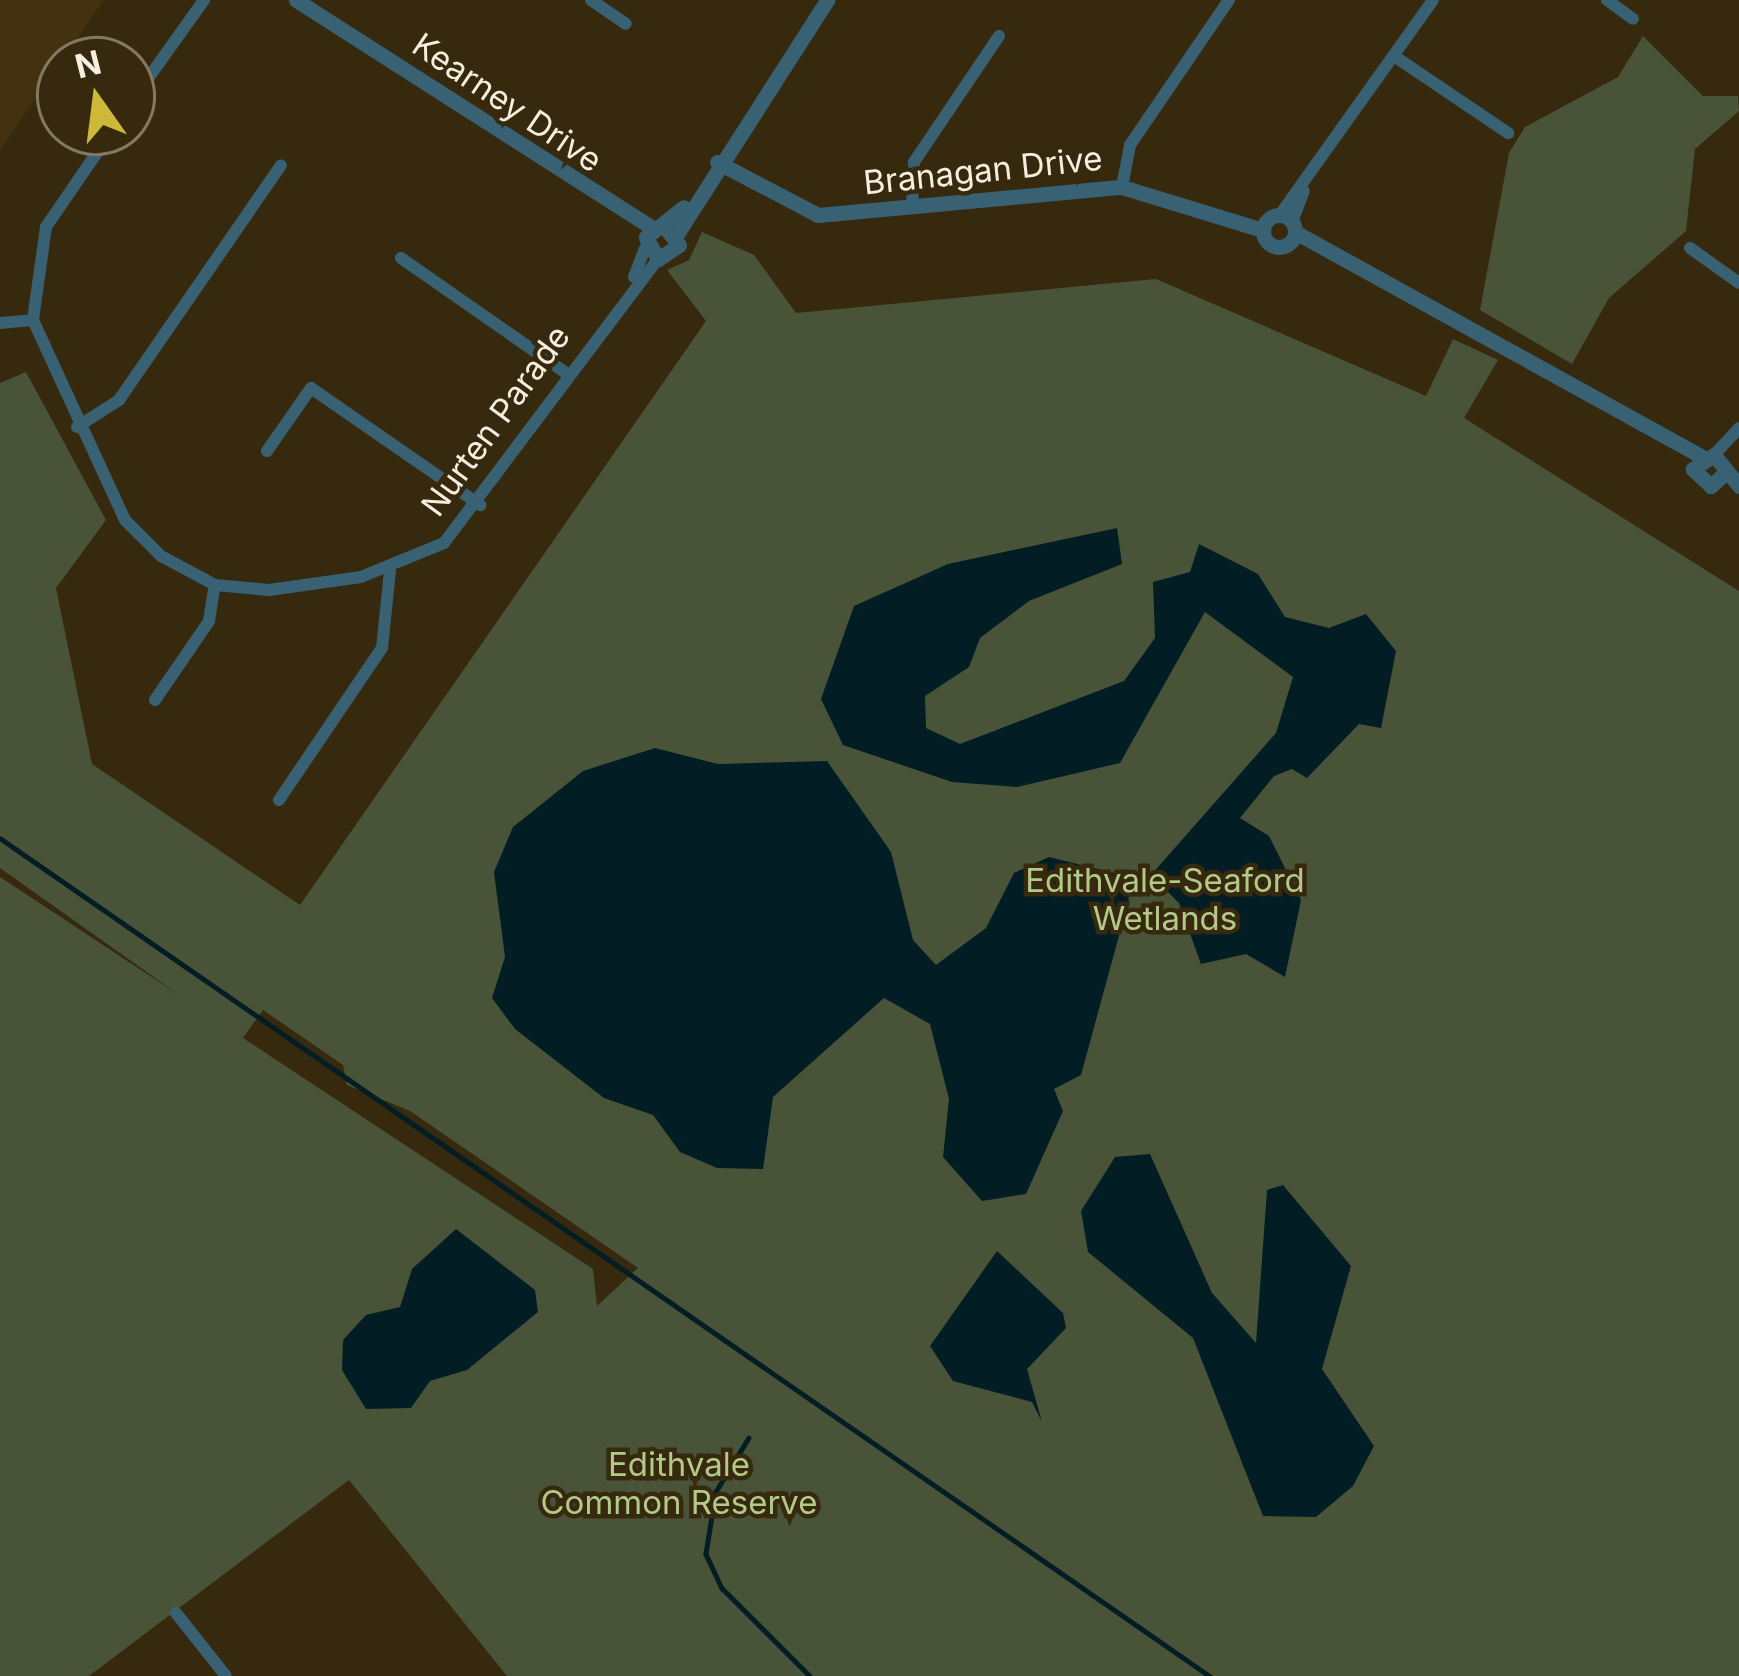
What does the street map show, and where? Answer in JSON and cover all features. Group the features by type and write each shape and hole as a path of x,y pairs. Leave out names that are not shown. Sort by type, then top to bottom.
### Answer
{"street":[{"name":"Kearney Drive","path":"296,0 657,240"},
{"path":"591,0 626,24"},
{"name":"Nurten Parade","path":"32,320 77,428 125,520 160,556 215,585 269,590 390,571 444,543 480,505 657,240 689,202 827,0"},
{"path":"1122,187 1130,145 1229,0"},
{"path":"1282,227 1306,184 1433,0"},
{"path":"1606,0 1633,19"},
{"path":"156,66 200,2"},
{"path":"911,208 914,162 1000,36"},
{"path":"1394,56 1508,133"},
{"path":"0,323 32,320 46,227 95,156"},
{"name":"Branagan Drive","path":"720,158 802,212 911,208 1122,187 1236,220 1282,227 1321,252 1494,337 1712,466 1739,489"},
{"path":"77,428 119,400 280,166"},
{"path":"1690,248 1739,283"},
{"path":"401,258 569,376"},
{"path":"267,452 311,388 480,505"},
{"path":"1712,466 1739,429"},
{"path":"279,800 382,648 390,571"},
{"path":"155,700 208,621 215,585"},
{"path":"176,1613 226,1676"}],"shaded area":[{"path":"0,0 104,0 79,36 36,36 36,98 0,150"}],"green space":[{"path":"1643,36 1703,96 1738,96 1739,111 1695,149 1686,231 1609,298 1572,364 1480,310 1509,153 1525,127 1618,77"},
{"name":"Edithvale-Seaford Wetlands","path":"702,232 754,255 796,313 1156,279 1426,396 1453,339 1498,360 1464,418 1739,591 1739,1676 507,1676 349,1480 89,1676 0,1676 0,877 179,995 0,868 0,383 26,372 106,520 56,588 92,764 300,905 706,321 667,270 689,260","holes":["263,1010 343,1065 347,1085 410,1111 638,1268 597,1306 593,1269 243,1038"]}],"water":[{"path":"1117,528 1122,564 1029,601 980,638 969,667 925,696 926,728 960,744 1124,681 1155,638 1153,582 1190,572 1199,544 1258,574 1285,617 1329,628 1366,614 1396,651 1381,728 1359,724 1307,778 1292,769 1274,776 1240,818 1269,836 1301,900 1285,977 1246,954 1201,964 1179,903 1151,875 1276,733 1293,677 1205,612 1120,763 1017,787 952,782 843,745 821,699 854,606 948,564"},
{"path":"655,748 718,764 827,761 891,852 913,940 936,965 986,928 1014,873 1049,857 1122,875 1129,899 1081,1075 1054,1089 1063,1111 1026,1194 982,1201 943,1157 949,1099 930,1024 884,998 773,1097 763,1169 717,1168 680,1152 653,1115 604,1098 515,1029 492,998 505,957 494,872 513,827 583,771"},
{"path":"1150,1154 1212,1293 1256,1343 1267,1190 1283,1185 1351,1266 1322,1369 1374,1446 1353,1486 1316,1517 1263,1516 1193,1338 1088,1252 1081,1211 1115,1157"},
{"path":"456,1229 535,1290 538,1312 467,1370 430,1381 411,1408 366,1409 342,1370 343,1340 366,1315 400,1307 412,1269"},
{"path":"997,1251 1063,1313 1066,1328 1027,1369 1042,1422 1032,1402 953,1381 930,1346"}],"waterway":[{"path":"0,838 1210,1676"},
{"path":"749,1438 716,1492 706,1554 722,1588 810,1676"}],"park label":[{"name":"Edithvale Common Reserve","path":"679,1484"}]}
